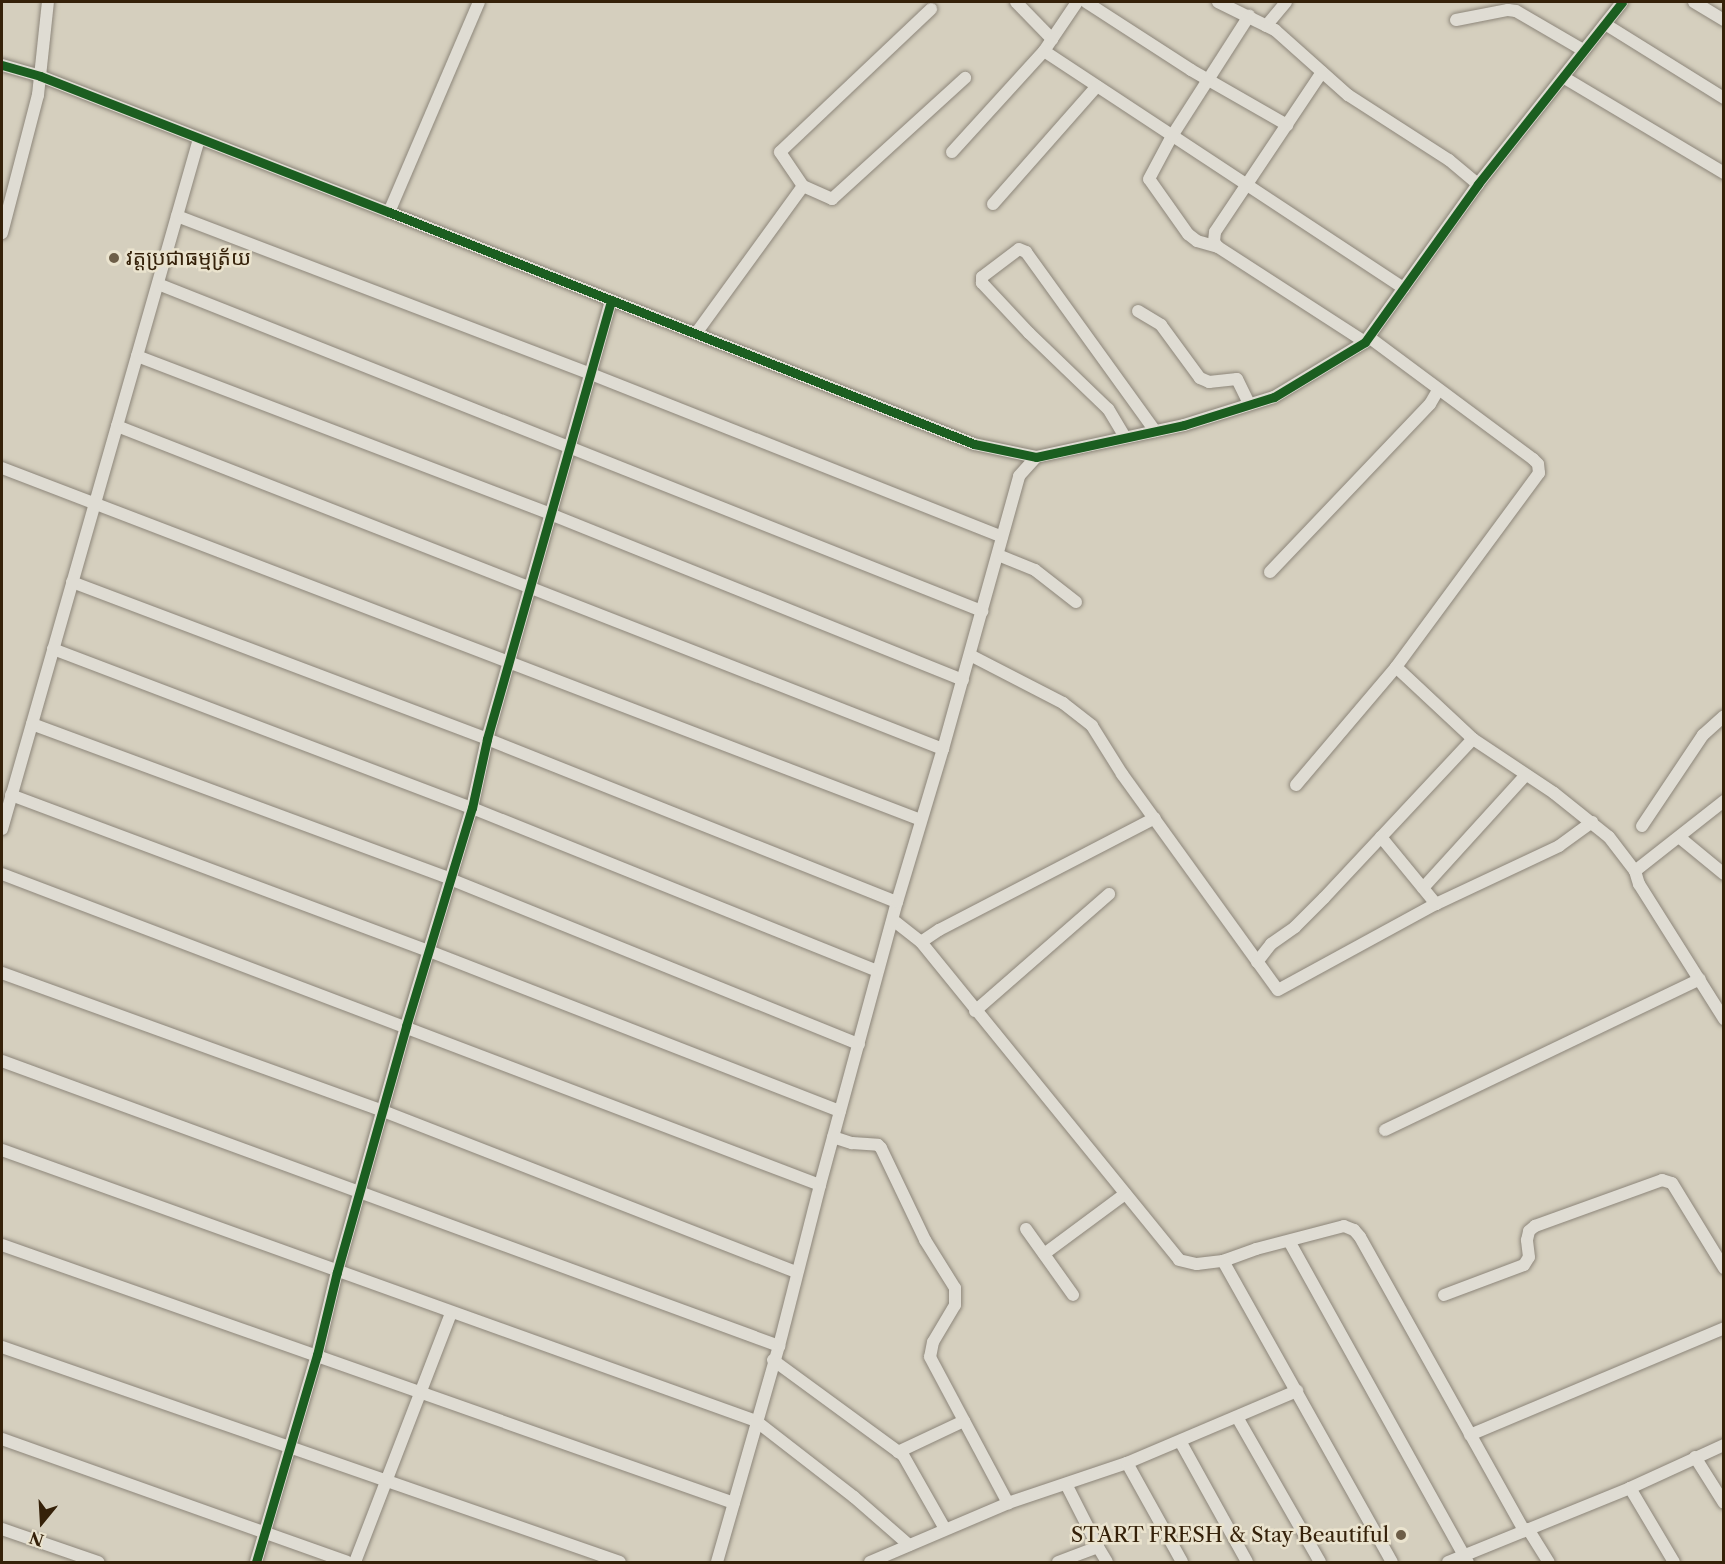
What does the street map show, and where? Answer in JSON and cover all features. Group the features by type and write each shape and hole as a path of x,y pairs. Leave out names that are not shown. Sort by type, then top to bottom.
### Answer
{"street":[{"path":"2,233 40,76 48,2"},
{"path":"389,212 479,2"},
{"path":"1016,2 1052,39"},
{"path":"952,152 1044,51 1077,2"},
{"path":"1086,2 1208,80 1287,125"},
{"path":"1218,2 1275,30 1348,95 1449,160 1478,184"},
{"path":"1266,26 1286,2"},
{"path":"2,65 40,76 697,332 974,444 1001,452 1036,457 1155,431 1274,397 1367,340 1478,184 1622,2"},
{"path":"1694,2 1724,20"},
{"path":"931,9 780,152 803,186 832,199 965,78"},
{"path":"1456,20 1508,10 1516,11 1584,50"},
{"path":"1249,16 1172,136 1150,175 1150,183 1188,234 1197,241 1218,247 1367,340 1533,459 1538,464 1539,473 1396,667 1296,785"},
{"path":"1605,24 1724,98"},
{"path":"1044,51 1404,288"},
{"path":"1218,247 1214,242 1215,232 1322,72"},
{"path":"1563,77 1723,171"},
{"path":"993,204 1097,86"},
{"path":"2,829 200,139"},
{"path":"697,332 803,186"},
{"path":"177,216 591,374 1002,537"},
{"path":"1125,437 1108,409 1029,333 982,283 982,277 1019,249 1026,252 1155,431"},
{"path":"158,284 982,611"},
{"path":"256,1563 317,1355 337,1272 361,1194 406,1026 472,808 487,739 611,300"},
{"path":"1138,311 1161,325 1200,378 1209,382 1237,379 1250,404"},
{"path":"137,356 550,514 963,680"},
{"path":"1270,572 1430,404 1438,390"},
{"path":"117,426 944,749"},
{"path":"717,1563 773,1360 779,1346 897,902 944,749 1019,476 1023,468 1036,457"},
{"path":"2,468 508,664 921,820"},
{"path":"998,555 1035,570 1076,602"},
{"path":"72,582 487,739 897,902"},
{"path":"53,649 472,808 878,971"},
{"path":"970,655 1064,703 1086,721 1278,990 1436,904 1559,846 1592,822"},
{"path":"1396,667 1473,739 1592,822 1609,837 1635,871 1639,884 1724,1019"},
{"path":"1642,826 1724,703"},
{"path":"1703,735 1724,716"},
{"path":"32,724 450,879 859,1044"},
{"path":"1257,962 1271,944 1294,927 1473,739"},
{"path":"1423,888 1526,775"},
{"path":"11,795 429,951 840,1111"},
{"path":"1635,871 1724,801"},
{"path":"921,942 939,930 1155,818"},
{"path":"1381,837 1436,904"},
{"path":"1678,837 1724,874"},
{"path":"2,874 820,1185"},
{"path":"975,1011 1109,894"},
{"path":"893,920 921,942 1179,1260 1197,1264 1223,1261 1256,1249 1344,1226 1360,1237 1470,1435 1526,1530 1549,1563"},
{"path":"2,973 383,1111 797,1272"},
{"path":"1385,1130 1700,979"},
{"path":"2,1061 779,1346"},
{"path":"833,1137 852,1143 878,1145 881,1148 925,1240 955,1288 955,1305 933,1342 930,1357 1008,1503"},
{"path":"2,1150 756,1421 854,1497 909,1545"},
{"path":"1444,1294 1524,1265 1529,1257 1527,1240 1529,1232 1535,1226 1662,1180 1672,1183 1724,1269"},
{"path":"1044,1254 1125,1194"},
{"path":"1026,1229 1073,1295"},
{"path":"1289,1241 1466,1559"},
{"path":"2,1245 734,1503"},
{"path":"1223,1261 1392,1563"},
{"path":"355,1563 451,1313"},
{"path":"1470,1435 1724,1328"},
{"path":"2,1347 620,1563"},
{"path":"773,1360 903,1455 945,1529"},
{"path":"870,1563 1008,1503 1127,1463 1297,1391"},
{"path":"1236,1417 1320,1563"},
{"path":"898,1452 964,1421"},
{"path":"2,1439 347,1563"},
{"path":"1180,1441 1247,1563"},
{"path":"1448,1563 1466,1559 1526,1530 1630,1488 1724,1445"},
{"path":"1695,1457 1724,1503"},
{"path":"1127,1463 1182,1563"},
{"path":"1066,1484 1107,1563"},
{"path":"1630,1488 1674,1563"},
{"path":"2,1529 98,1563"},
{"path":"1058,1563 1098,1547"}],"cycle path":[{"path":"2,65 40,76 389,212 974,444 1036,457 1184,425 1274,397 1365,342 1478,184 1622,2"},
{"path":"256,1562 317,1355 337,1272 406,1026 472,808 487,739 611,300"}],"place":[{"name":"វត្តប្រជាធម្មត្រ័យ","path":"114,258"},
{"name":"START FRESH & Stay Beautiful","path":"1401,1535"}]}
